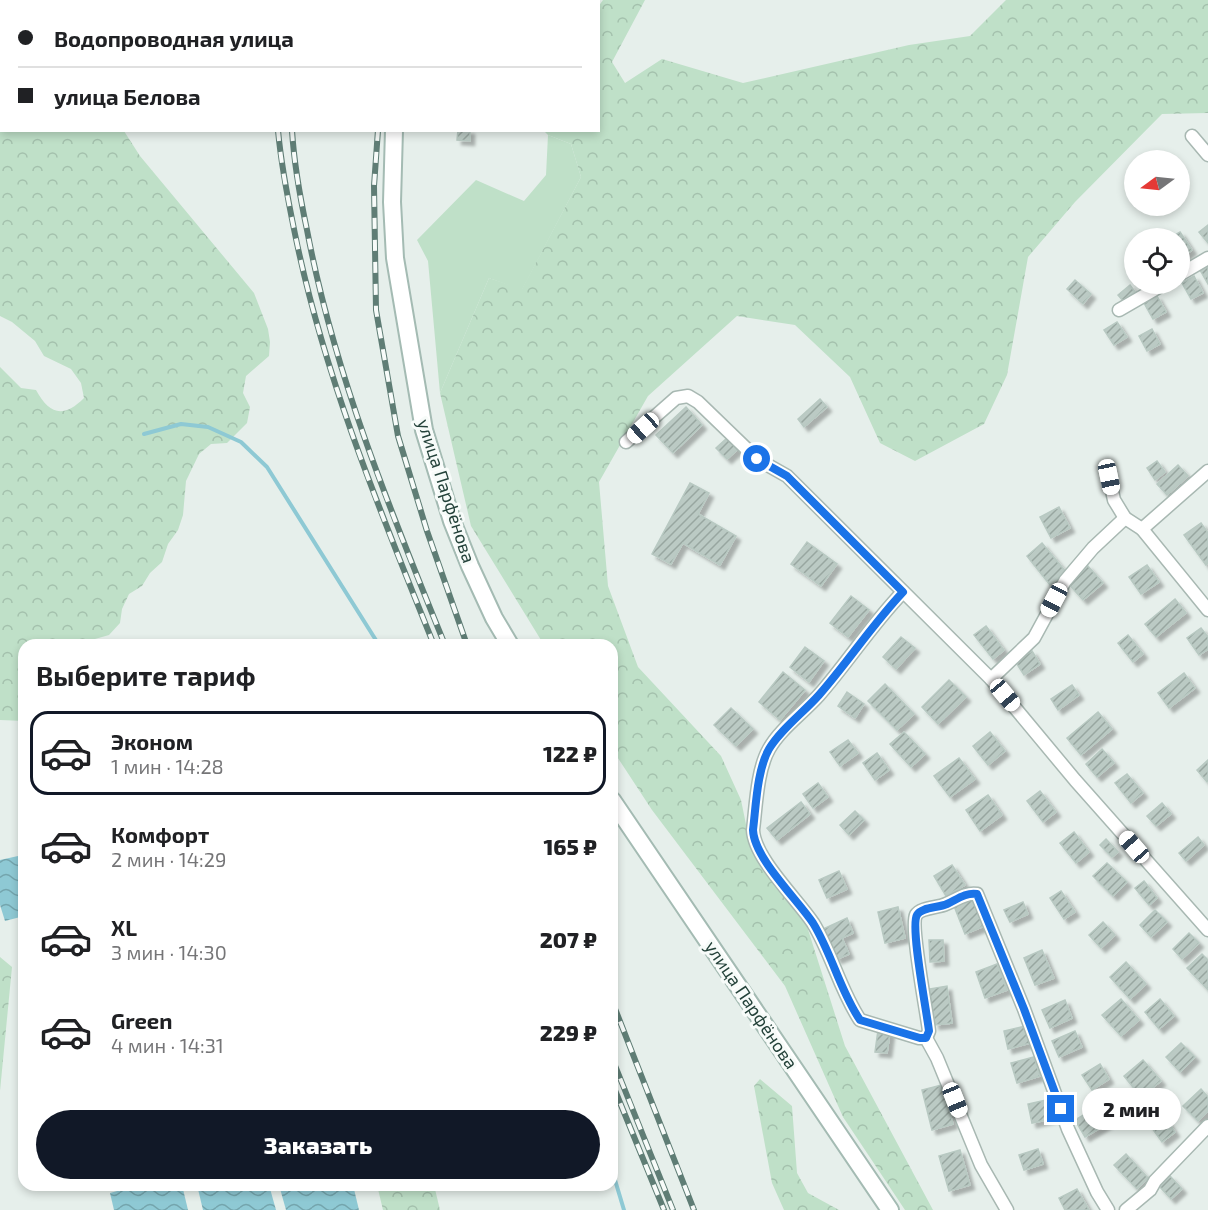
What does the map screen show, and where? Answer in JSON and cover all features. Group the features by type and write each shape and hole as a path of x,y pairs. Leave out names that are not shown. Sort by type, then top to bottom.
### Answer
{"main road":[{"name":"улица Парфёнова","path":"394,132 392,202 395,258 424,430 452,521 470,566 506,639"},
{"name":"улица Парфёнова","path":"618,809 890,1210"}],"street":[{"path":"1192,136 1208,155"},
{"path":"1190,269 1208,258"},
{"path":"1119,310 1147,294"},
{"path":"627,442 676,398 688,396 698,402 757,459 787,476 991,679 1075,780 1208,930"},
{"path":"1142,529 1208,471"},
{"path":"1109,477 1114,500 1125,518 1142,529 1208,610"},
{"path":"991,679 1034,638 1065,581 1125,518"},
{"path":"903,592 882,614 818,696 769,749 761,770 753,840 814,925 860,1020 926,1038"},
{"path":"926,1038 929,1031 919,967 915,922 917,914 943,906 966,895 977,894 1024,1009 1068,1129 1097,1192 1108,1210"},
{"path":"926,1038 937,1058 981,1165 1007,1210"},
{"path":"1126,1210 1150,1190 1155,1181 1208,1126"}],"green space":[{"path":"603,0 645,0 612,62 625,83 662,59 743,83 909,45 970,36 1006,0 1208,0 1208,113 1162,114 1075,202 1028,257 1007,375 984,424 915,461 880,443 850,377 795,325 737,316 648,396 599,482 608,586 638,667 721,756 741,800 750,844 805,920 845,1046 933,1210 905,1210 843,1117 785,986 652,810 618,758 618,639 540,639 471,526 440,393 489,278 522,289 581,177 571,144 545,132 600,132 600,4"},
{"path":"0,132 125,132 140,156 254,293 268,329 270,342 269,356 246,376 243,393 250,407 247,423 227,443 211,444 199,454 186,481 183,515 178,530 168,544 162,562 150,573 142,586 129,594 122,609 120,623 109,635 95,639 18,639 18,721 0,720 0,367 21,388 36,390 51,409 63,411 69,409 84,398 81,383 71,369 44,356 35,341 12,322 0,316"},
{"path":"548,135 571,144 581,177 522,290 489,278 440,393 428,261 417,240 476,180 524,201 546,175"},
{"path":"0,957 12,967 0,1091"},
{"path":"760,1079 792,1106 797,1173 808,1193 839,1210 784,1210 772,1183 754,1086"},
{"path":"378,1191 435,1191 440,1210 383,1210"}],"water":[{"path":"18,856 18,918 5,921 0,905 0,860"},
{"path":"117,1191 183,1191 188,1210 114,1210 110,1193"},
{"path":"198,1191 271,1191 276,1210 203,1210"},
{"path":"281,1191 354,1191 359,1210 286,1210"}],"building":[{"path":"458,132 470,132 470,141 457,140"},
{"path":"1208,225 1208,243 1199,232"},
{"path":"1208,265 1208,284 1200,270"},
{"path":"1194,276 1203,293 1191,299 1188,294 1190,294 1190,278"},
{"path":"1075,280 1091,294 1083,304 1067,289"},
{"path":"1124,290 1124,294 1133,294 1124,302 1118,295"},
{"path":"1157,296 1166,312 1153,319 1144,303"},
{"path":"1117,322 1127,337 1114,345 1104,330"},
{"path":"1152,329 1160,344 1147,351 1139,336"},
{"path":"820,399 827,407 804,427 798,419"},
{"path":"686,407 702,425 673,453 656,435"},
{"path":"727,438 738,449 727,459 716,448"},
{"path":"1157,461 1165,472 1155,480 1147,468"},
{"path":"1178,465 1188,476 1167,495 1157,484"},
{"path":"690,483 709,493 698,514 736,536 720,565 683,543 671,564 652,554"},
{"path":"1059,507 1070,528 1051,538 1040,517"},
{"path":"1201,523 1208,533 1208,563 1206,565 1184,535"},
{"path":"807,542 837,564 821,586 791,564"},
{"path":"1042,543 1066,572 1050,585 1027,556"},
{"path":"1087,565 1103,583 1083,600 1067,582"},
{"path":"1147,565 1159,582 1141,594 1129,577"},
{"path":"851,596 869,610 848,637 830,623"},
{"path":"1175,599 1186,613 1156,637 1145,624"},
{"path":"986,626 1004,650 993,659 974,635"},
{"path":"1201,628 1208,637 1208,649 1199,655 1187,638"},
{"path":"1128,635 1143,654 1133,662 1118,643"},
{"path":"901,637 915,648 896,669 883,657"},
{"path":"805,647 824,661 809,682 790,667"},
{"path":"1032,651 1040,664 1024,675 1015,661"},
{"path":"783,672 805,690 780,720 759,702"},
{"path":"1184,673 1195,688 1169,708 1158,693"},
{"path":"949,680 966,697 938,724 922,707"},
{"path":"885,684 914,714 897,730 868,701"},
{"path":"1072,685 1079,695 1058,710 1051,699"},
{"path":"847,692 864,704 855,718 838,706"},
{"path":"731,708 753,729 736,746 714,725"},
{"path":"1098,712 1112,729 1081,755 1067,738"},
{"path":"904,732 925,754 911,767 890,744"},
{"path":"990,732 1005,751 988,765 973,746"},
{"path":"848,740 858,753 840,766 830,752"},
{"path":"1102,749 1114,763 1097,777 1086,764"},
{"path":"877,753 889,770 875,780 863,763"},
{"path":"959,758 975,779 950,797 934,776"},
{"path":"1208,760 1208,781 1207,782 1197,770"},
{"path":"1127,774 1143,793 1131,803 1115,783"},
{"path":"818,783 828,797 813,808 803,794"},
{"path":"1040,791 1056,812 1043,822 1027,801"},
{"path":"988,795 1002,815 980,831 966,810"},
{"path":"801,802 810,814 777,840 767,828"},
{"path":"1162,803 1171,814 1156,826 1147,816"},
{"path":"855,811 864,820 849,835 840,825"},
{"path":"1074,832 1089,852 1076,863 1060,843"},
{"path":"1198,837 1204,845 1186,861 1179,853"},
{"path":"1106,839 1118,852 1112,857 1100,845"},
{"path":"1107,863 1127,882 1113,896 1093,876"},
{"path":"952,865 965,885 946,896 934,876"},
{"path":"839,871 847,889 827,898 819,880"},
{"path":"1144,881 1157,898 1149,905 1135,888"},
{"path":"1061,891 1075,912 1064,919 1050,898"},
{"path":"973,899 984,926 965,934 954,906"},
{"path":"1023,902 1028,914 1010,922 1004,910"},
{"path":"898,907 905,938 885,943 878,912"},
{"path":"1155,910 1167,922 1151,937 1140,925"},
{"path":"847,918 853,933 842,938 849,954 837,959 823,929"},
{"path":"1103,922 1115,935 1101,948 1089,935"},
{"path":"1189,933 1199,943 1182,959 1173,949"},
{"path":"929,940 943,940 944,961 930,962"},
{"path":"1042,950 1054,978 1035,985 1024,958"},
{"path":"1202,954 1208,960 1208,990 1187,968"},
{"path":"1126,962 1146,984 1130,999 1110,977"},
{"path":"997,964 1007,990 985,998 976,972"},
{"path":"947,986 952,1023 935,1025 929,989"},
{"path":"1121,999 1139,1020 1121,1036 1102,1015"},
{"path":"1160,999 1174,1016 1159,1029 1145,1012"},
{"path":"1065,1000 1072,1018 1050,1028 1042,1010"},
{"path":"1026,1026 1030,1043 1008,1049 1004,1031"},
{"path":"878,1030 890,1032 887,1053 875,1052"},
{"path":"1075,1031 1082,1047 1059,1057 1052,1041"},
{"path":"1181,1043 1195,1057 1180,1072 1166,1057"},
{"path":"1034,1057 1040,1076 1017,1083 1011,1063"},
{"path":"1143,1060 1161,1081 1141,1097 1124,1076"},
{"path":"1100,1064 1109,1079 1092,1090 1082,1075"},
{"path":"942,1085 953,1124 932,1130 922,1090"},
{"path":"1201,1089 1208,1097 1208,1111 1198,1121 1183,1106"},
{"path":"1051,1099 1055,1118 1032,1123 1028,1104"},
{"path":"1097,1107 1107,1124 1085,1137 1075,1120"},
{"path":"1163,1115 1175,1132 1162,1142 1149,1124"},
{"path":"1038,1149 1043,1164 1024,1170 1019,1155"},
{"path":"960,1150 970,1185 949,1191 939,1156"},
{"path":"1126,1154 1148,1178 1137,1189 1114,1165"},
{"path":"1170,1176 1182,1189 1171,1199 1159,1186"},
{"path":"1077,1189 1089,1210 1065,1210 1059,1198"}],"waterway":[{"path":"144,434 181,424 208,427 241,442 267,467 375,639"},
{"path":"618,1190 624,1210"}],"railway":[{"path":"278,132 295,234 321,339 355,442 432,639"},
{"path":"292,132 302,205 318,283 332,336 384,492 443,639"},
{"path":"378,132 374,186 376,310 398,436 427,531 465,639"},
{"path":"618,1016 694,1210"},
{"path":"618,1073 673,1210"},
{"path":"618,1098 664,1210"}],"route":[{"path":"757,459 787,476 903,592 882,614 818,696 769,749 761,770 753,840 814,925 860,1020 920,1038 926,1038 929,1031 919,967 915,922 917,914 943,906 966,895 977,894 1005,960 1061,1109"}]}
